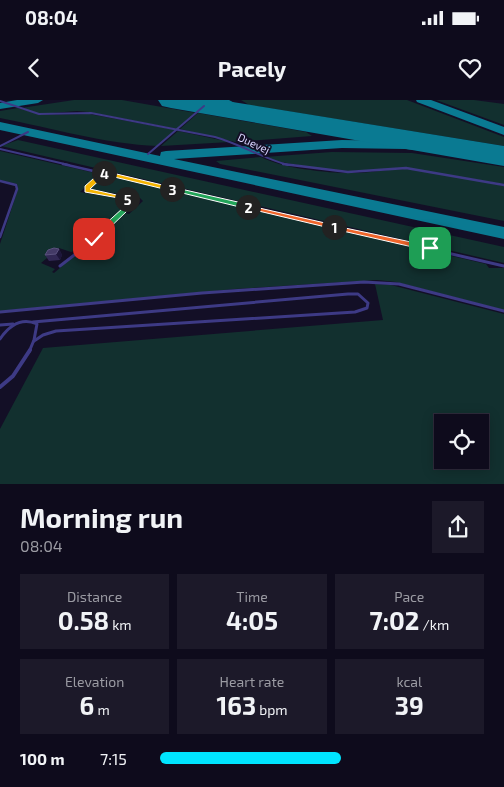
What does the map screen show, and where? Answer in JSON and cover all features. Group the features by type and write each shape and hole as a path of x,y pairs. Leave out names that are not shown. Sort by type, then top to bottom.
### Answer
{"lane":[{"name":"Duevej","path":"0,101 39,114 84,112 177,129 225,140 269,160 288,165 348,172 406,168 504,185"},
{"path":"148,154 204,106"},
{"path":"0,148 28,132"},
{"path":"0,148 504,266"},
{"path":"60,266 120,216 129,204 127,199 87,190 87,187 103,172"},
{"path":"0,181 16,185 17,189 0,237"},
{"path":"0,312 202,293 364,282 399,284 504,311"},
{"path":"0,326 16,323 348,294 358,294 368,303 367,308 355,312 56,331 43,335 34,341"},
{"path":"0,387 11,380 34,341 38,332 37,324 33,322"},
{"path":"0,339 16,323"}],"green space":[{"path":"74,100 122,100 196,113 178,129 89,112 39,114 21,108"},
{"path":"241,100 407,100 504,137 504,146 249,105"},
{"path":"436,100 474,100 504,104 504,125"},
{"path":"18,108 41,115 89,114 176,130 158,146 138,145 98,139 0,118 0,111"},
{"path":"198,113 306,132 312,136 235,142 180,129"},
{"path":"178,131 230,142 161,146"},
{"path":"18,140 504,247 504,263 1,146"},
{"path":"0,151 95,173 97,176 80,192 117,198 124,201 125,206 122,211 77,250 71,252 59,248 41,263 55,269 52,272 54,273 125,213 129,214 143,201 140,198 91,189 91,186 106,175 486,264 489,268 504,268 504,310 396,282 377,280 235,289 0,311 0,244 18,189 17,184 0,180"},
{"path":"332,152 412,153 504,167 504,184 406,168 350,171 321,169 264,157"},
{"path":"261,157 282,165 323,172 359,173 405,169 504,186 504,221 220,164 216,161"},
{"path":"375,284 391,285 504,314 504,484 0,484 0,429 43,348 383,320"}],"building":[{"path":"59,249 56,254 45,255 48,250"}],"taxiway":[{"path":"0,106 38,100"},
{"path":"191,103 211,100"},
{"path":"222,100 229,106 245,112"},
{"path":"421,100 504,131"},
{"path":"0,126 504,233"},
{"path":"166,155 342,144 405,145 494,154"}],"runway":[{"path":"171,100 504,156"}],"route":[{"path":"94,239 120,216 129,204 127,199 90,192 86,189 103,172 430,248"}]}
